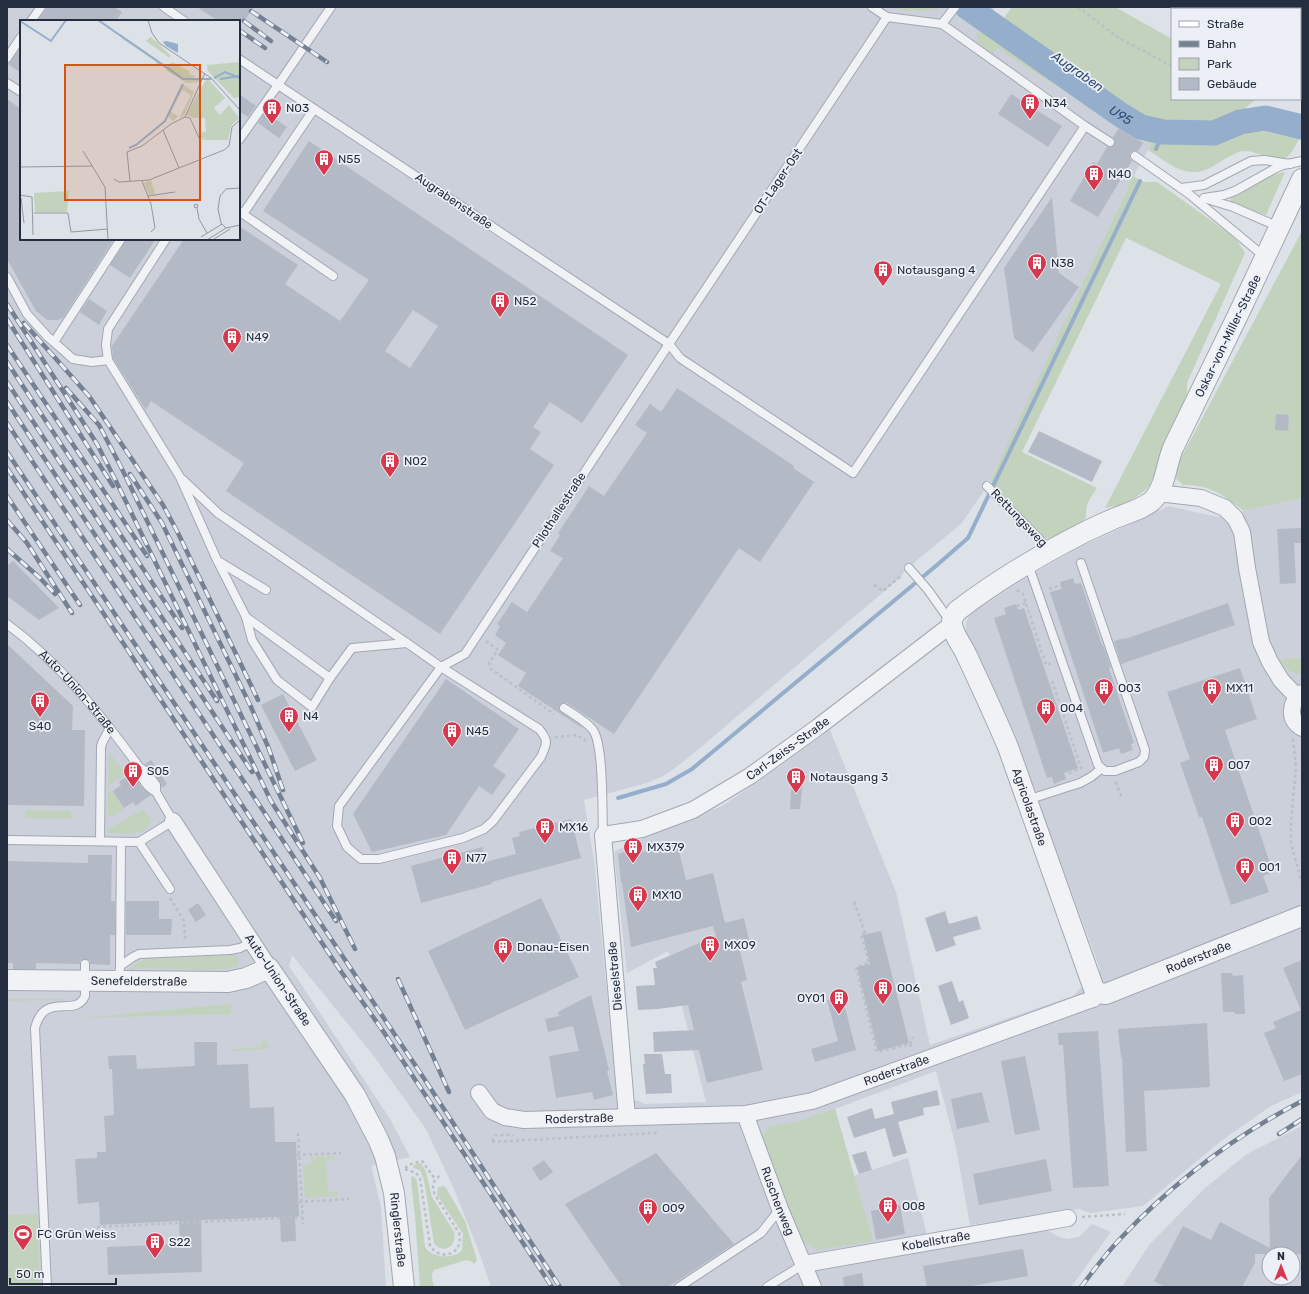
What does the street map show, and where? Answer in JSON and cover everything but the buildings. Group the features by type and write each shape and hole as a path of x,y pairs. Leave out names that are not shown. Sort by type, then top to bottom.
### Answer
{"street":[{"name":"Oskar-von-Miller-Straße","path":"952,624 953,617 957,611 1028,564 1097,526 1149,504 1158,493 1163,483 1173,448 1266,258 1302,180"},
{"path":"1158,493 1200,498 1225,508 1235,518 1242,532 1247,568 1261,642 1270,662 1281,680 1299,695 1293,702 1292,709 1292,716 1298,725"},
{"name":"Agricolastraße","path":"952,624 957,639 965,652 991,708 1028,800 1094,989 1099,993"},
{"name":"Carl-Zeiss-Straße","path":"603,835 642,829 693,810 750,776 825,722 952,624"},
{"name":"Auto-Union-Straße","path":"173,821 269,968 355,1095 378,1139 390,1173"},
{"name":"Dieselstraße","path":"603,835 627,1117"},
{"name":"Roderstraße","path":"479,1093 492,1111 506,1117 524,1120 745,1114 812,1101 1078,1005 1093,999 1099,993 1106,994 1302,916"},
{"name":"Senefelderstraße","path":"7,980 85,972 228,982 246,978 269,968"},
{"name":"Ruschenweg","path":"745,1114 780,1209 813,1287"},
{"name":"Ringlerstraße","path":"390,1173 397,1212 404,1287"},
{"name":"Kobellstraße","path":"804,1264 1068,1218"}],"lane":[{"path":"32,20 41,7"},
{"path":"164,7 183,20"},
{"path":"240,139 331,7"},
{"path":"872,7 887,17 942,24 1085,126 1110,142"},
{"path":"942,24 955,7"},
{"name":"OT-Lager-Ost","path":"669,344 887,17"},
{"path":"7,58 20,38"},
{"name":"Augrabenstraße","path":"240,59 669,344 680,358 853,473 1085,126"},
{"path":"7,83 20,91"},
{"path":"314,109 241,212 333,276"},
{"path":"1135,156 1189,194 1238,233 1266,258"},
{"path":"1181,188 1204,185 1251,161 1265,160 1290,164"},
{"path":"1204,198 1224,195 1235,191 1276,168 1302,161"},
{"path":"1189,194 1233,207 1279,227"},
{"path":"54,342 120,240"},
{"path":"165,240 108,329 106,345 108,360 180,477 216,560 246,617 252,640 277,680 312,707 348,646 407,643"},
{"path":"7,276 27,314 73,359 92,362 108,360"},
{"name":"Pilothallestraße","path":"441,667 465,654 669,344"},
{"path":"180,477 220,514 441,667 539,729 546,737 546,746 541,757 494,821 484,829 463,838 379,859 361,859 347,848 337,826 339,806 441,667"},
{"name":"Rettungsweg","path":"987,486 1050,551"},
{"path":"216,560 266,590"},
{"path":"1028,564 1098,765 1101,769 1112,772 1139,762 1144,757 1144,750 1082,563"},
{"path":"910,570 928,590 952,624"},
{"path":"246,617 330,678"},
{"name":"Auto-Union-Straße","path":"7,624 27,639 80,691 140,768 140,775 150,789 156,792 173,821"},
{"path":"564,708 585,723 595,733 599,750 603,835"},
{"path":"100,841 101,747 110,728"},
{"path":"1028,800 1080,783 1101,769"},
{"path":"7,840 139,842 173,821"},
{"path":"119,974 121,842"},
{"path":"139,842 170,889"},
{"path":"119,974 133,956 140,954 230,950 240,948 252,942"},
{"path":"47,1287 35,1028 37,1020 48,1008 55,1006 74,1006 83,1000 85,996 85,972"},
{"path":"680,1287 761,1232 780,1209"},
{"path":"767,1287 804,1264"}],"path":[{"path":"1078,7 1119,38 1171,65"},
{"path":"874,585 883,591 910,570"},
{"path":"1049,589 1061,585"},
{"path":"1023,594 1046,665 1056,662"},
{"path":"1017,606 1026,603"},
{"path":"478,634 498,650 489,663 491,669 556,714"},
{"path":"1052,681 1081,768 1074,770 1065,776"},
{"path":"1298,725 1292,728 1296,767 1291,822 1291,843 1302,884"},
{"path":"546,737 577,735 575,728"},
{"path":"1118,787 1121,796"},
{"path":"170,889 168,895 182,917 185,925 185,952"},
{"path":"854,902 865,934 861,934 869,963 856,967 877,1052 910,1044"},
{"path":"912,1037 910,1044 912,1050"},
{"path":"298,1133 300,1202 303,1224"},
{"path":"518,1134 495,1135 492,1142 654,1133"},
{"path":"298,1155 341,1153"},
{"path":"435,1179 422,1161 411,1164 405,1169 416,1173 420,1178 430,1245 436,1252 447,1254 457,1249 461,1239 435,1196 432,1183 442,1174"},
{"path":"300,1202 348,1200"},
{"path":"1068,1218 1124,1214"},
{"path":"97,1227 302,1217"}],"shaded area":[{"path":"7,7 995,7 978,30 997,48 1151,144 1124,194 1056,345 987,486 962,523 917,560 903,573 901,577 672,770 647,783 584,800 594,859 617,1097 638,1101 645,1104 706,1102 668,951 627,973 614,852 640,839 722,806 830,730 896,892 930,1045 1073,996 1100,969 1016,743 966,634 966,622 969,616 975,611 1019,582 1078,548 1169,506 1218,517 1302,498 1302,657 1277,659 1289,671 1302,676 1302,1092 1271,1106 1221,1141 1143,1206 1090,1213 1080,1209 970,1225 956,1147 936,1071 835,1109 854,1176 908,1158 930,1248 1036,1228 1047,1230 1059,1237 1068,1239 1079,1237 1092,1224 1111,1232 1071,1287 491,1287 478,1249 454,1189 426,1129 373,1055 292,955 289,966 390,1119 410,1157 371,1166 381,1207 386,1287 7,1287"},
{"path":"1302,1126 1302,1287 1122,1287 1149,1245 1205,1188 1247,1154"}],"green space":[{"path":"889,7 941,7 929,11 908,11"},
{"path":"1012,7 1115,7 1171,38 1171,100 1255,100 1216,133 1266,122 1302,131 1302,134 1291,153 1282,159 1270,158 1245,151 1232,155 1203,171 1194,172 1178,169 1148,150 1151,144 997,48 992,55 984,49 977,38 979,29 993,10 1004,18"},
{"path":"1285,172 1266,215 1230,202 1231,198 1257,182"},
{"path":"1133,176 1144,182 1157,182 1230,234 1238,242 1245,253 1187,383 1187,399 1149,486 1129,501 1105,508 1221,284 1126,238 1022,452 1097,488 1088,502 1086,517 1082,523 1049,539 1043,537 990,481"},
{"path":"1302,231 1302,498 1244,511 1223,496 1209,489 1193,485 1183,485 1176,478 1175,470"},
{"path":"1302,657 1302,676 1289,671 1277,659"},
{"path":"109,752 125,774 108,786"},
{"path":"113,791 124,808 114,815 108,816 108,792"},
{"path":"25,810 71,811 71,819 25,818"},
{"path":"144,810 151,820 144,830 126,834 107,833 107,830"},
{"path":"236,955 239,959 238,965 231,968 212,970 135,968 135,972 127,972 137,963 146,959"},
{"path":"7,999 66,999 66,1000 7,1001"},
{"path":"231,1004 231,1014 81,1018"},
{"path":"262,1038 269,1046 268,1049 233,1051 233,1049 262,1047"},
{"path":"835,1109 873,1241 817,1250 802,1240 762,1137 769,1127 795,1122"},
{"path":"335,1156 335,1160 326,1160 328,1192 338,1192 337,1196 305,1198 303,1165 311,1164 311,1157"},
{"path":"421,1163 426,1172 432,1197 454,1232 453,1242 448,1248 445,1249 438,1247 434,1243 424,1180 420,1170 413,1168 414,1165"},
{"path":"414,1176 417,1181 425,1247 427,1250 434,1254 450,1256 455,1255 462,1250 463,1234 437,1195 438,1187 444,1186 465,1221 477,1260 474,1264 471,1261 466,1260 434,1270 432,1276 434,1287 420,1287 411,1180 411,1177"},
{"name":"FC Grün Weiss","path":"38,1214 40,1287 7,1287 7,1215"}],"waterway":[{"name":"Augraben","path":"967,7 1121,115 1141,127 1163,132 1214,133 1240,122 1265,118 1302,127"},
{"name":"Augraben","path":"986,19 1121,115 1141,127 1163,132 1214,133 1240,122 1265,118 1302,127"},
{"path":"1156,149 1163,132"},
{"path":"618,798 666,784 692,769 968,538 1140,181"}],"railway":[{"path":"251,11 327,62"},
{"path":"244,21 271,41"},
{"path":"240,31 265,48"},
{"path":"7,304 97,444 271,801 320,878 355,949"},
{"path":"7,319 113,486"},
{"path":"24,323 89,396 163,505 178,533 258,700"},
{"path":"7,345 147,556"},
{"path":"7,362 182,628"},
{"path":"7,382 217,701"},
{"path":"66,388 99,425 121,467 303,843"},
{"path":"7,402 252,772"},
{"path":"7,423 336,921"},
{"path":"7,452 427,1083 560,1287"},
{"path":"7,468 552,1287"},
{"path":"130,474 162,523 251,707 269,749 283,790"},
{"path":"7,496 80,605"},
{"path":"7,520 27,543 72,613"},
{"path":"7,549 40,578 55,594"},
{"path":"398,979 449,1092"},
{"path":"1081,1287 1104,1257 1139,1219 1182,1181 1228,1146 1252,1130 1302,1101"},
{"path":"1279,1134 1302,1119"}],"place":[{"name":"N34","path":"1030,120"},
{"name":"N03","path":"272,125"},
{"name":"N55","path":"324,176"},
{"name":"N40","path":"1094,191"},
{"name":"N38","path":"1037,280"},
{"name":"Notausgang 4","path":"883,287"},
{"name":"N52","path":"500,318"},
{"name":"N49","path":"232,354"},
{"name":"N02","path":"390,478"},
{"name":"O03","path":"1104,705"},
{"name":"MX11","path":"1212,705"},
{"name":"S40","path":"40,718"},
{"name":"O04","path":"1046,725"},
{"name":"N4","path":"289,733"},
{"name":"N45","path":"452,748"},
{"name":"O07","path":"1214,782"},
{"name":"S05","path":"133,788"},
{"name":"Notausgang 3","path":"796,794"},
{"name":"O02","path":"1235,838"},
{"name":"MX16","path":"545,844"},
{"name":"MX379","path":"633,864"},
{"name":"N77","path":"452,875"},
{"name":"O01","path":"1245,884"},
{"name":"MX10","path":"638,912"},
{"name":"MX09","path":"710,962"},
{"name":"Donau-Eisen","path":"503,964"},
{"name":"O06","path":"883,1005"},
{"name":"OY01","path":"839,1015"},
{"name":"O08","path":"888,1223"},
{"name":"O09","path":"648,1225"},
{"name":"FC Grün Weiss","path":"23,1251"},
{"name":"S22","path":"155,1259"}],"water label":[{"name":"U95","path":"1122,114"}]}
